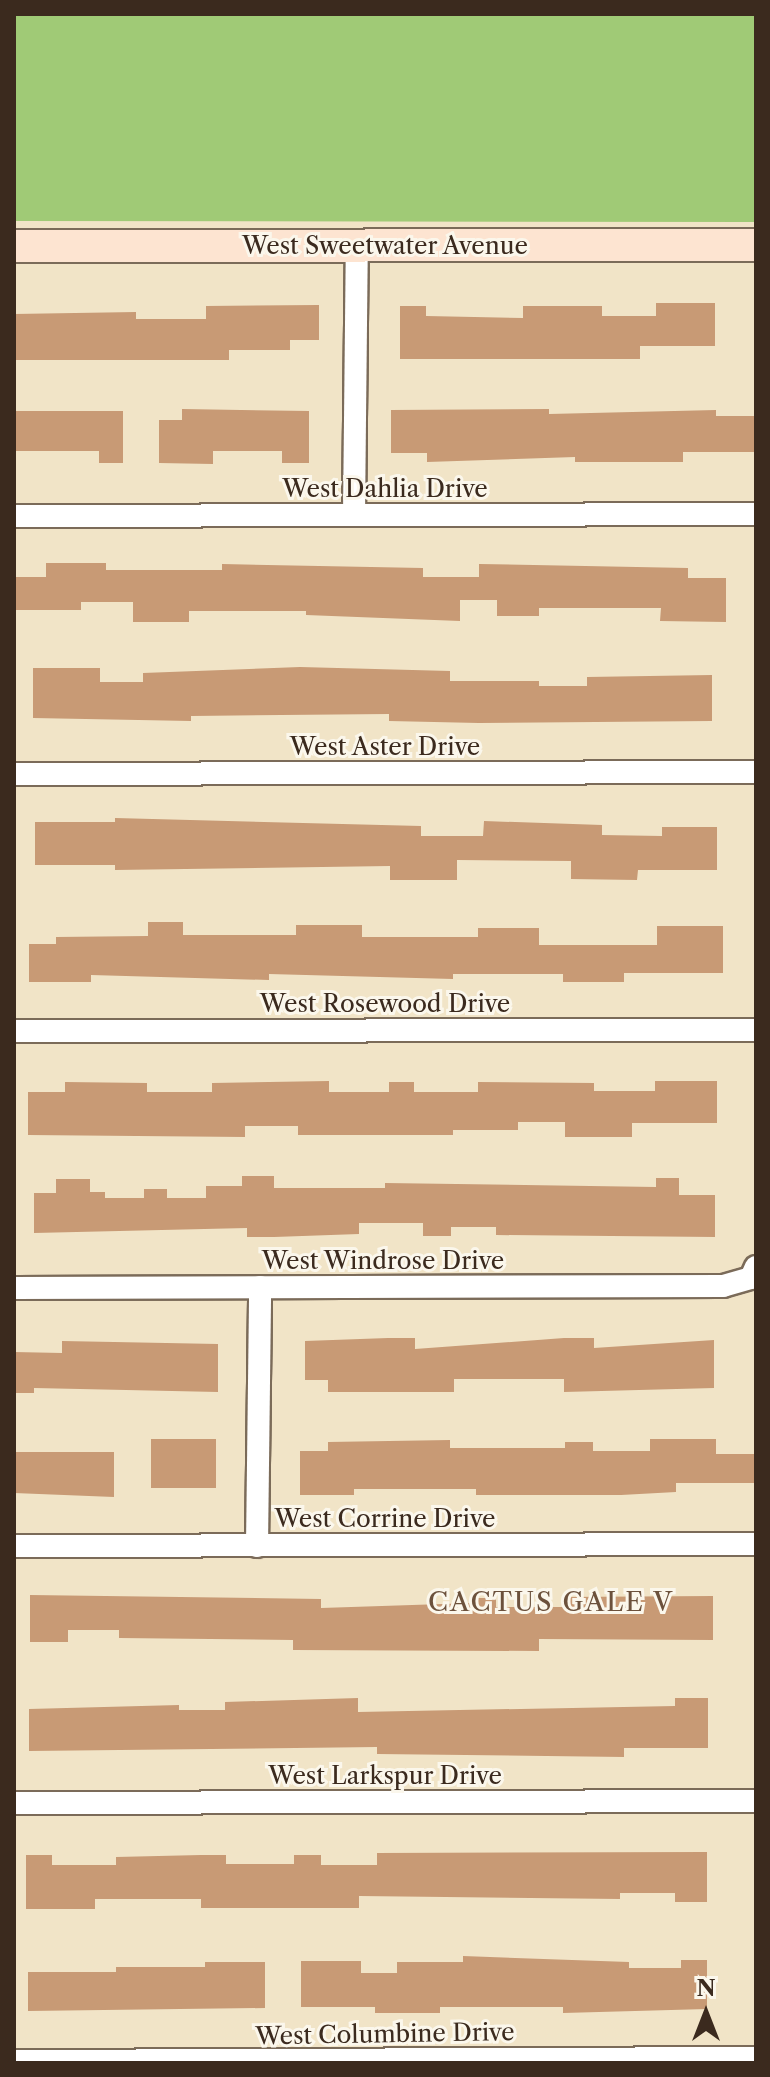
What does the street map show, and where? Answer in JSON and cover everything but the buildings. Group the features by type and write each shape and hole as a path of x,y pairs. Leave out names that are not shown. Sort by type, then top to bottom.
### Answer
{"street":[{"name":"West Sweetwater Avenue","path":"14,246 756,245"},
{"path":"354,515 357,247"},
{"name":"West Dahlia Drive","path":"14,516 756,514"},
{"name":"West Aster Drive","path":"14,774 756,772"},
{"name":"West Rosewood Drive","path":"14,1031 756,1030"},
{"name":"West Windrose Drive","path":"14,1288 723,1286 753,1273"},
{"path":"257,1546 260,1287"},
{"name":"West Corrine Drive","path":"14,1546 756,1544"},
{"name":"West Larkspur Drive","path":"14,1803 756,1801"},
{"name":"West Columbine Drive","path":"14,2061 756,2058"}],"green space":[{"path":"14,14 756,14 756,222 14,221"}],"district":[{"name":"CACTUS GALE V","path":"551,1603"}]}
